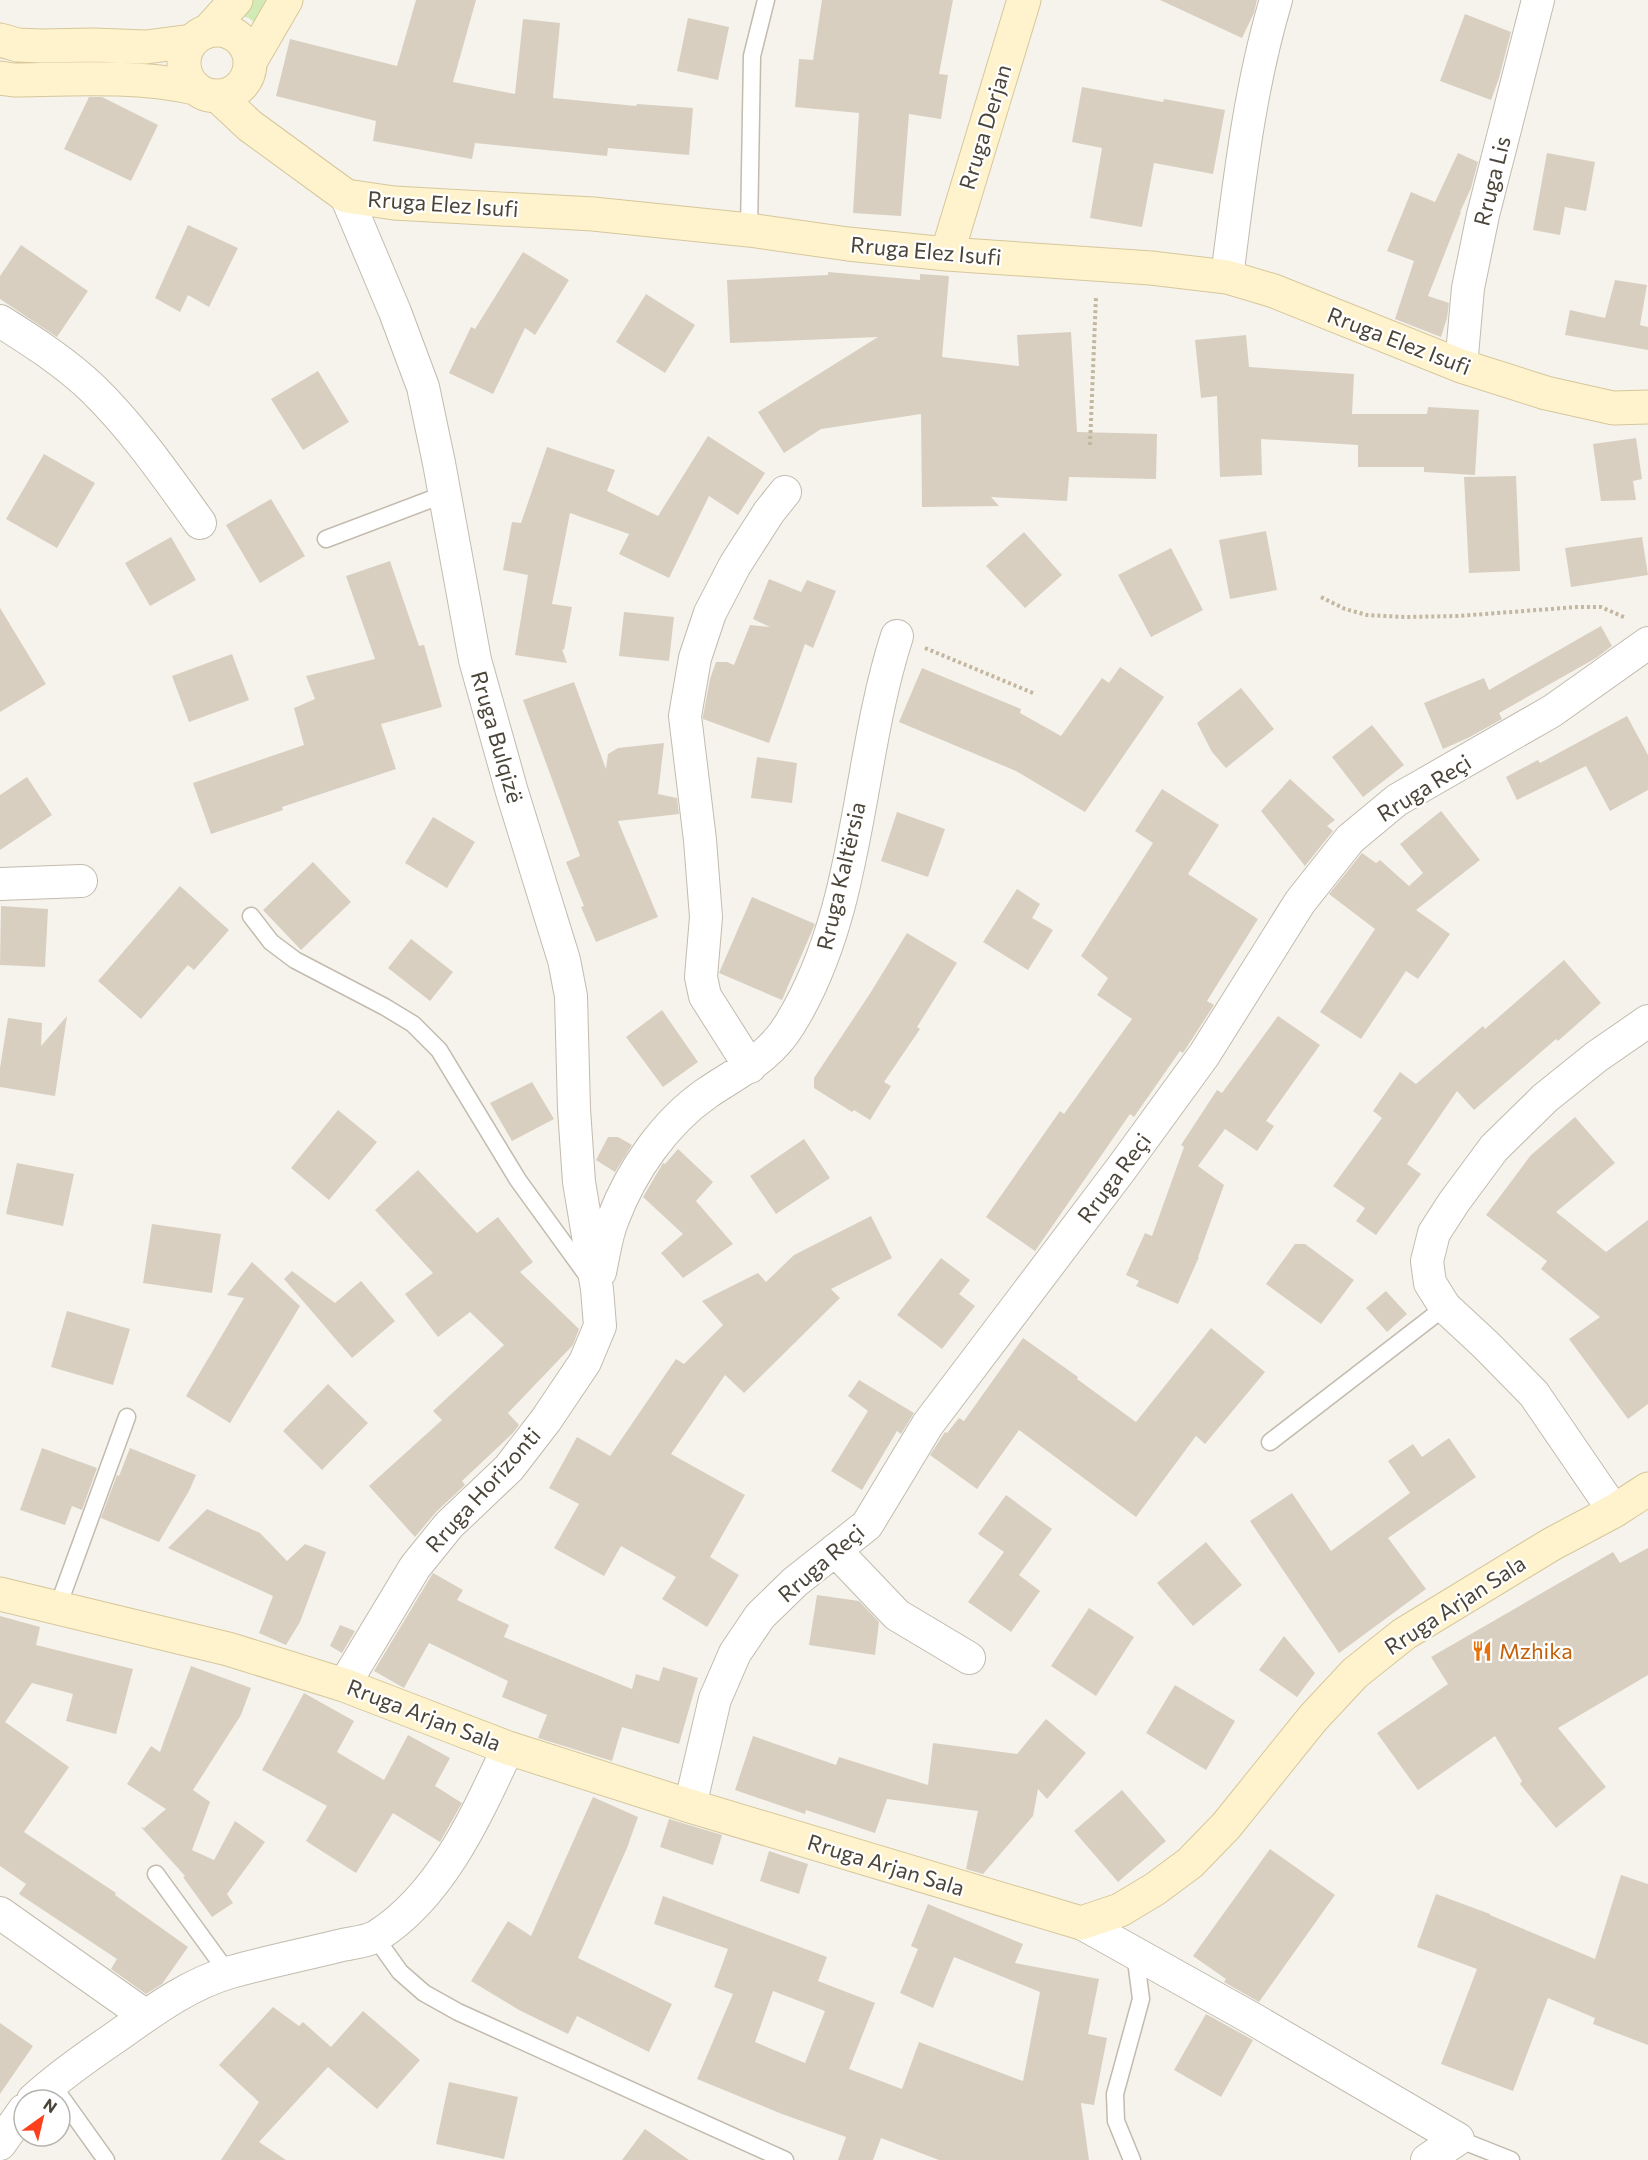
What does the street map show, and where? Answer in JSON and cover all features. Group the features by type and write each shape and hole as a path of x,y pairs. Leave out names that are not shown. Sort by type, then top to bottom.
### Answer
{"street":[{"path":"207,92 188,80 184,70 186,50 236,0"},
{"path":"250,62 286,0"},
{"name":"Rruga Derjan","path":"947,254 1024,0"},
{"path":"1227,277 1245,132 1268,26 1276,0"},
{"name":"Rruga Lis","path":"1461,366 1468,288 1483,215 1538,0"},
{"path":"0,40 18,45 146,47 218,30 236,37 248,52 250,62 249,72 238,89 229,94 207,92 162,81 0,78"},
{"name":"Rruga Elez Isufi","path":"207,92 346,196 394,203 593,214 947,254 1151,268 1227,277 1274,291 1461,366 1546,393 1613,408 1648,407"},
{"name":"Rruga Bulqizë","path":"346,196 391,301 423,387 475,660 512,792 564,960 571,996 574,1109 579,1182 597,1289"},
{"path":"0,321 30,339 93,389 153,456 200,523"},
{"path":"750,1067 705,996 701,977 706,916 700,840 685,716 695,658 710,613 735,565 769,512 785,492"},
{"name":"Rruga Reçi","path":"690,1806 715,1699 735,1653 760,1616 795,1582 867,1525 928,1424 1197,1065 1300,902 1350,839 1397,800 1552,711 1641,632"},
{"name":"Rruga Kaltërsia","path":"597,1289 612,1220 629,1184 654,1145 679,1116 706,1094 750,1067 770,1051 790,1025 817,974 837,915 868,757 897,636"},
{"path":"0,884 81,881"},
{"path":"1614,1512 1534,1394 1445,1307 1430,1283 1426,1261 1434,1233 1494,1148 1545,1098 1596,1057 1648,1021"},
{"name":"Rruga Horizonti","path":"345,1684 415,1567 449,1525 509,1468 546,1420 585,1362 600,1326 597,1289"},
{"name":"Rruga Arjan Sala","path":"0,1594 228,1649 345,1684 508,1748 690,1806 1082,1923 1120,1910 1155,1889 1190,1863 1226,1826 1313,1718 1355,1673 1404,1634 1552,1544 1614,1512 1648,1489"},
{"path":"834,1550 897,1615 969,1658"},
{"path":"47,2088 146,2016 183,1993 228,1973 375,1937 408,1912 443,1872 488,1791 508,1748"},
{"path":"0,1913 146,2016"},
{"path":"1082,1923 1458,2139 1426,2160"}],"lane":[{"path":"749,230 752,56 766,0"},
{"path":"326,539 445,494"},
{"path":"251,916 272,942 295,960 385,1007 412,1024 439,1050 518,1180 597,1289"},
{"path":"1270,1442 1445,1307"},
{"path":"57,1609 127,1417"},
{"path":"156,1874 228,1973"},
{"path":"375,1937 408,1979 424,1993 458,2012 785,2160"},
{"path":"1132,2160 1116,2121 1115,2094 1141,1999 1135,1953"},
{"path":"72,2124 106,2160"},
{"path":"1458,2139 1511,2160"}],"path":[{"path":"1090,445 1095,305 1099,264"},
{"path":"1321,597 1345,609 1367,615 1404,617 1601,607 1641,632"},
{"path":"897,636 1033,693"}],"green space":[{"path":"252,0 273,0 257,25 249,18 241,16"}],"building":[{"path":"416,0 476,0 453,82 515,94 523,19 560,23 553,98 636,106 637,104 693,108 689,155 608,148 607,156 475,143 472,159 373,141 376,121 276,96 290,39 397,66"},
{"path":"822,0 953,0 939,74 948,75 941,119 909,114 901,216 853,213 859,113 795,107 799,59 813,60"},
{"path":"1160,0 1257,0 1254,13 1242,38"},
{"path":"1465,14 1511,32 1491,100 1440,81"},
{"path":"688,18 729,27 718,80 677,71"},
{"path":"1082,87 1163,102 1164,99 1225,110 1213,174 1154,163 1142,227 1090,218 1102,148 1072,142"},
{"path":"89,97 102,97 158,125 131,181 64,149"},
{"path":"1458,153 1478,162 1471,188 1428,296 1449,303 1441,337 1395,319 1414,261 1387,251 1411,192 1435,202"},
{"path":"1547,153 1595,162 1586,211 1565,207 1560,235 1533,230"},
{"path":"188,225 238,248 209,307 188,295 180,312 155,298"},
{"path":"21,245 88,291 57,337 0,299 0,276"},
{"path":"523,252 569,280 535,335 525,328 493,394 449,373 471,327 475,329"},
{"path":"828,272 920,280 920,274 949,276 942,357 1019,366 1017,335 1071,332 1077,432 1157,434 1156,479 1069,477 1067,501 991,497 999,506 922,507 921,414 821,429 784,453 758,412 878,337 730,343 727,280 828,275"},
{"path":"1615,280 1647,285 1640,325 1648,327 1648,350 1565,335 1570,310 1605,318"},
{"path":"646,294 695,325 665,373 616,342"},
{"path":"1246,335 1249,367 1354,374 1352,414 1427,414 1428,407 1479,410 1475,475 1424,472 1424,467 1358,467 1358,445 1261,439 1262,475 1220,477 1217,396 1201,398 1195,340"},
{"path":"318,371 349,422 303,450 271,399"},
{"path":"708,436 765,473 738,515 709,496 669,578 619,554 629,534 570,513 552,604 572,607 564,650 562,649 567,663 515,655 528,575 503,570 512,522 521,523 547,447 615,470 607,491 658,516"},
{"path":"1636,438 1642,479 1633,481 1636,500 1601,501 1593,444"},
{"path":"44,454 95,483 57,548 6,519"},
{"path":"1516,476 1520,571 1469,573 1464,477"},
{"path":"271,499 305,556 260,583 226,525"},
{"path":"1266,531 1277,590 1230,599 1219,540"},
{"path":"1024,532 1062,575 1025,608 986,566"},
{"path":"171,537 196,580 150,606 125,563"},
{"path":"1642,537 1648,575 1571,587 1565,548"},
{"path":"1171,548 1203,610 1151,637 1118,575"},
{"path":"390,561 419,646 424,645 442,707 381,724 396,769 282,807 283,810 211,834 193,783 304,745 294,708 315,699 306,676 375,659 346,576"},
{"path":"769,579 801,592 807,580 836,591 813,648 805,644 769,743 703,719 703,716 710,679 716,662 727,662 734,665 750,625 770,627 753,619"},
{"path":"0,608 46,684 0,712"},
{"path":"624,612 674,617 669,661 619,656"},
{"path":"1601,626 1612,646 1596,658 1499,713 1502,719 1443,749 1424,703 1484,678 1489,690"},
{"path":"232,654 249,700 189,722 172,676"},
{"path":"1120,667 1164,697 1085,812 1016,771 899,722 922,668 1021,709 1020,713 1061,736 1102,678 1109,683"},
{"path":"574,682 606,769 608,754 618,748 664,743 658,794 677,798 679,814 618,821 658,917 596,942 566,862 580,856 523,700"},
{"path":"1241,688 1274,729 1226,768 1212,752 1197,723"},
{"path":"1627,716 1648,755 1648,790 1610,811 1586,766 1517,800 1506,777 1538,760 1540,763"},
{"path":"1372,725 1404,765 1363,797 1332,757"},
{"path":"757,757 797,763 792,803 751,798"},
{"path":"27,777 52,815 0,850 0,795"},
{"path":"1290,779 1335,820 1327,826 1333,831 1305,866 1261,811"},
{"path":"1162,789 1219,825 1188,874 1258,919 1207,1001 1214,1005 1183,1053 1180,1051 1134,1117 1130,1114 1035,1251 986,1217 1060,1111 1064,1114 1132,1019 1097,995 1108,978 1081,956 1153,843 1135,831"},
{"path":"1441,811 1480,860 1416,910 1450,934 1418,979 1406,971 1361,1039 1320,1012 1375,929 1329,894 1362,853 1376,863 1380,860 1409,886 1423,873 1400,844"},
{"path":"897,812 945,829 928,877 881,861"},
{"path":"433,817 475,842 447,888 405,863"},
{"path":"313,862 351,902 301,950 263,910"},
{"path":"180,886 229,930 194,970 188,965 141,1019 98,981"},
{"path":"1017,889 1040,904 1032,918 1053,930 1028,970 983,942"},
{"path":"752,897 815,924 782,1000 719,973"},
{"path":"1,906 48,909 45,967 0,965"},
{"path":"907,933 957,963 917,1027 920,1029 884,1082 891,1086 870,1120 854,1110 852,1112 814,1088 814,1078"},
{"path":"411,939 453,972 430,1001 388,968"},
{"path":"1564,960 1601,1003 1474,1110 1457,1091 1407,1164 1421,1174 1376,1235 1356,1221 1365,1208 1333,1186 1382,1118 1373,1111 1400,1072 1416,1084 1483,1026 1485,1029"},
{"path":"662,1010 698,1062 663,1087 626,1037"},
{"path":"67,1016 55,1096 0,1087 0,1068 8,1018 42,1023 41,1046"},
{"path":"1278,1016 1320,1045 1266,1121 1274,1126 1257,1151 1225,1129 1198,1166 1224,1185 1199,1257 1178,1304 1136,1286 1139,1281 1126,1275 1145,1233 1152,1236 1184,1147 1181,1145 1217,1090 1222,1093"},
{"path":"532,1082 554,1119 512,1141 490,1103"},
{"path":"338,1110 377,1142 329,1200 291,1168"},
{"path":"1575,1117 1615,1163 1556,1212 1606,1252 1648,1220 1648,1404 1628,1419 1569,1339 1600,1317 1541,1269 1547,1261 1486,1215 1531,1155"},
{"path":"608,1137 618,1137 632,1145 615,1172 596,1160"},
{"path":"804,1139 830,1178 776,1214 750,1176"},
{"path":"678,1149 713,1182 696,1201 733,1244 683,1278 661,1253 683,1234 643,1197 663,1163 665,1164"},
{"path":"17,1163 74,1174 63,1226 6,1214"},
{"path":"418,1170 477,1233 498,1217 533,1262 520,1272 579,1329 573,1345 508,1413 519,1425 513,1433 462,1481 465,1485 436,1512 415,1537 369,1486 442,1420 433,1411 504,1345 470,1312 438,1337 405,1294 433,1273 375,1210"},
{"path":"871,1216 892,1258 831,1289 840,1298 744,1393 725,1375 671,1454 745,1495 710,1557 739,1575 707,1627 662,1599 676,1577 621,1546 604,1576 554,1548 579,1504 549,1488 577,1437 610,1456 676,1359 684,1364 723,1325 702,1301 758,1273 766,1282 794,1255"},
{"path":"152,1224 221,1234 212,1293 143,1283"},
{"path":"1295,1244 1305,1244 1354,1280 1321,1324 1266,1284"},
{"path":"941,1258 970,1280 959,1294 975,1306 942,1349 897,1315"},
{"path":"252,1262 300,1306 230,1423 186,1396 244,1298 227,1295"},
{"path":"292,1271 335,1303 361,1281 395,1321 352,1358 284,1279"},
{"path":"1386,1291 1407,1314 1387,1332 1366,1308"},
{"path":"67,1311 130,1329 113,1385 51,1367"},
{"path":"1211,1328 1265,1372 1205,1444 1196,1436 1136,1517 1019,1430 977,1489 930,1455 945,1432 947,1433 959,1418 964,1421 1023,1338 1136,1422"},
{"path":"859,1380 914,1413 901,1434 897,1431 862,1490 831,1471 868,1411 848,1396"},
{"path":"328,1384 368,1423 322,1470 283,1431"},
{"path":"1449,1438 1476,1477 1388,1538 1426,1589 1339,1653 1250,1521 1292,1493 1331,1551 1410,1493 1388,1461 1413,1444 1422,1457"},
{"path":"42,1448 97,1468 82,1510 72,1506 65,1525 20,1510"},
{"path":"130,1448 196,1475 159,1542 101,1518"},
{"path":"1006,1495 1052,1529 1019,1575 1040,1591 1011,1632 968,1602 1004,1552 978,1534"},
{"path":"207,1509 260,1533 287,1561 305,1544 326,1552 300,1622 286,1645 259,1633 273,1596 168,1548"},
{"path":"1206,1542 1242,1585 1193,1626 1157,1583"},
{"path":"1648,1548 1648,1675 1558,1728 1606,1787 1556,1828 1520,1784 1522,1781 1495,1736 1418,1790 1377,1733 1448,1684 1431,1657 1613,1552 1620,1563"},
{"path":"433,1573 463,1590 457,1600 509,1625 504,1637 632,1689 636,1674 659,1681 663,1667 698,1678 679,1744 622,1727 612,1761 538,1738 547,1715 502,1697 508,1681 429,1643 404,1688 374,1671"},
{"path":"817,1595 859,1601 879,1622 875,1655 809,1645"},
{"path":"1089,1608 1134,1637 1096,1696 1051,1666"},
{"path":"0,1616 40,1627 36,1645 133,1669 116,1734 66,1721 73,1694 32,1683 5,1722 69,1767 24,1832 116,1893 115,1895 188,1947 162,1984 146,1994 111,1969 117,1959 19,1894 26,1884 0,1866"},
{"path":"340,1625 355,1631 342,1653 330,1646"},
{"path":"1284,1636 1315,1673 1297,1697 1259,1670"},
{"path":"191,1666 251,1688 241,1715 193,1790 210,1802 192,1850 214,1860 235,1821 265,1842 227,1894 233,1903 212,1917 183,1877 185,1876 141,1827 144,1828 166,1809 127,1784 151,1746 160,1752"},
{"path":"1175,1685 1235,1721 1206,1770 1146,1733"},
{"path":"304,1693 354,1721 337,1752 384,1780 408,1735 450,1758 435,1786 462,1803 440,1842 393,1813 356,1873 306,1841 327,1806 262,1770"},
{"path":"1046,1719 1086,1753 1047,1799 1038,1789 1033,1816 983,1874 966,1869 978,1811 887,1799 875,1833 806,1810 805,1814 735,1790 753,1736 836,1765 839,1757 928,1785 933,1743 1017,1754"},
{"path":"1122,1790 1166,1841 1118,1882 1074,1831"},
{"path":"593,1797 638,1817 627,1848 578,1958 672,2004 649,2052 577,2016 568,2034 519,2010 471,1981 508,1921 531,1936"},
{"path":"669,1819 722,1835 713,1865 660,1847"},
{"path":"1270,1849 1335,1895 1259,2002 1224,1982 1226,1979 1193,1956"},
{"path":"769,1851 808,1864 799,1894 760,1881"},
{"path":"1621,1875 1648,1884 1648,2045 1593,2024 1595,2018 1548,1998 1513,2091 1441,2064 1477,1969 1417,1947 1436,1894 1490,1914 1595,1959"},
{"path":"663,1896 827,1957 818,1981 875,2003 849,2069 902,2089 919,2042 1023,2081 1040,1992 954,1957 933,2008 900,1993 918,1949 911,1946 928,1904 1023,1944 1015,1963 1099,1979 1088,2034 1107,2038 1094,2105 1081,2103 1089,2160 939,2160 881,2138 873,2160 838,2160 846,2137 697,2079 733,1994 714,1987 728,1949 654,1924","holes":["773,1991 825,2011 805,2063 755,2042"]},
{"path":"273,2007 299,2026 303,2022 331,2047 363,2011 420,2060 377,2109 328,2067 259,2142 286,2160 221,2160 259,2102 219,2065"},
{"path":"1206,2014 1253,2040 1221,2097 1174,2070"},
{"path":"0,2023 33,2046 0,2094"},
{"path":"449,2082 518,2097 504,2159 436,2144"},
{"path":"645,2129 689,2160 622,2160"}],"place":[{"name":"Mzhika","path":"1482,1651"}]}
